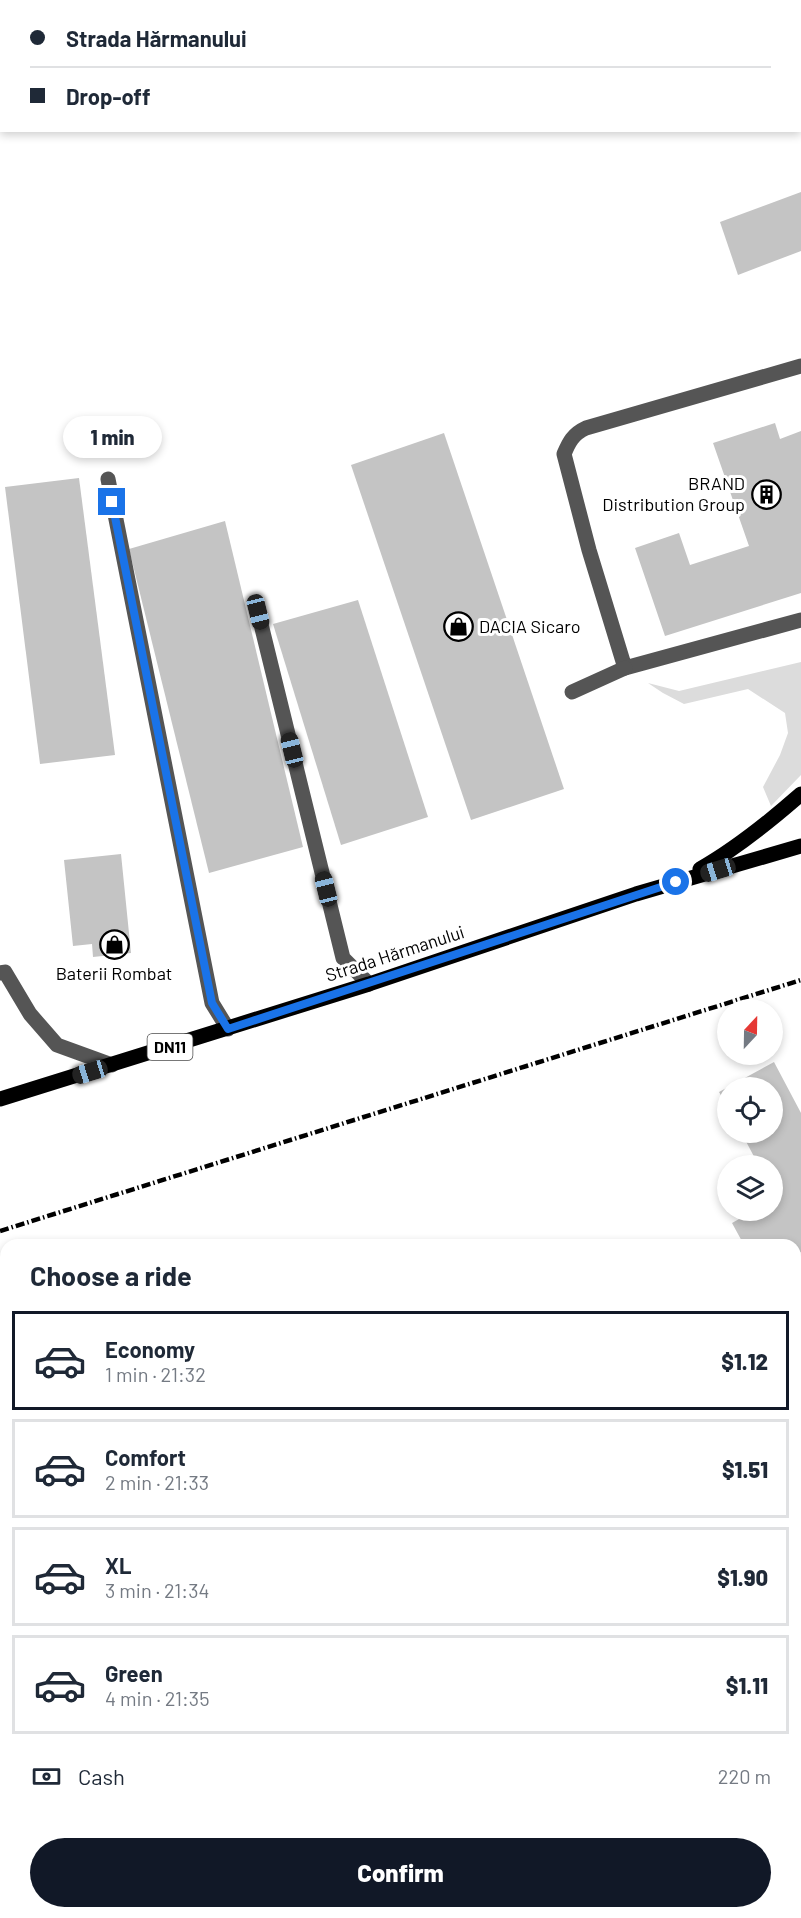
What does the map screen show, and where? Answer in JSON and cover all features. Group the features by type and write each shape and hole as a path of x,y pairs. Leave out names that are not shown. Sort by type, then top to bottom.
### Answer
{"main road":[{"path":"676,882 726,854 762,828 801,794"},
{"name":"Strada Hărmanului","path":"0,1099 369,984 676,882 801,846"}],"lane":[{"path":"625,668 567,468 564,454 568,443 576,432 586,428 801,366"},
{"path":"108,479 212,1003 228,1029"},
{"path":"258,612 343,958 369,984"},
{"path":"572,692 625,668 801,620"},
{"path":"0,973 5,972 30,1014 57,1045 112,1065"}],"shaded area":[{"path":"801,662 801,775 771,806 763,787 780,755 788,733 785,713 748,689 684,704 648,683 679,691"}],"building":[{"path":"801,192 801,251 738,275 720,222"},
{"path":"775,423 780,439 801,431 801,593 665,636 635,548 679,533 690,565 749,546 713,443"},
{"name":"DACIA Sicaro","path":"444,433 564,789 471,820 351,465"},
{"path":"79,478 115,755 40,764 5,487"},
{"path":"225,521 303,847 209,873 129,549"},
{"path":"358,600 428,817 341,845 273,624"},
{"path":"121,854 131,953 93,957 92,944 73,946 64,860"},
{"path":"768,1065 776,1065 782,1077 746,1077"},
{"path":"783,1079 801,1113 801,1239 741,1239 732,1223 736,1221 783,1221 783,1155 753,1155 747,1143 783,1143"}],"railway":[{"path":"0,1231 801,980"}],"place":[{"name":"BRAND Distribution Group","path":"766,494"},
{"name":"DACIA Sicaro","path":"458,627"},
{"name":"Baterii Rombat","path":"114,945"}],"route":[{"path":"112,502 212,1003 228,1029 676,882"}]}
